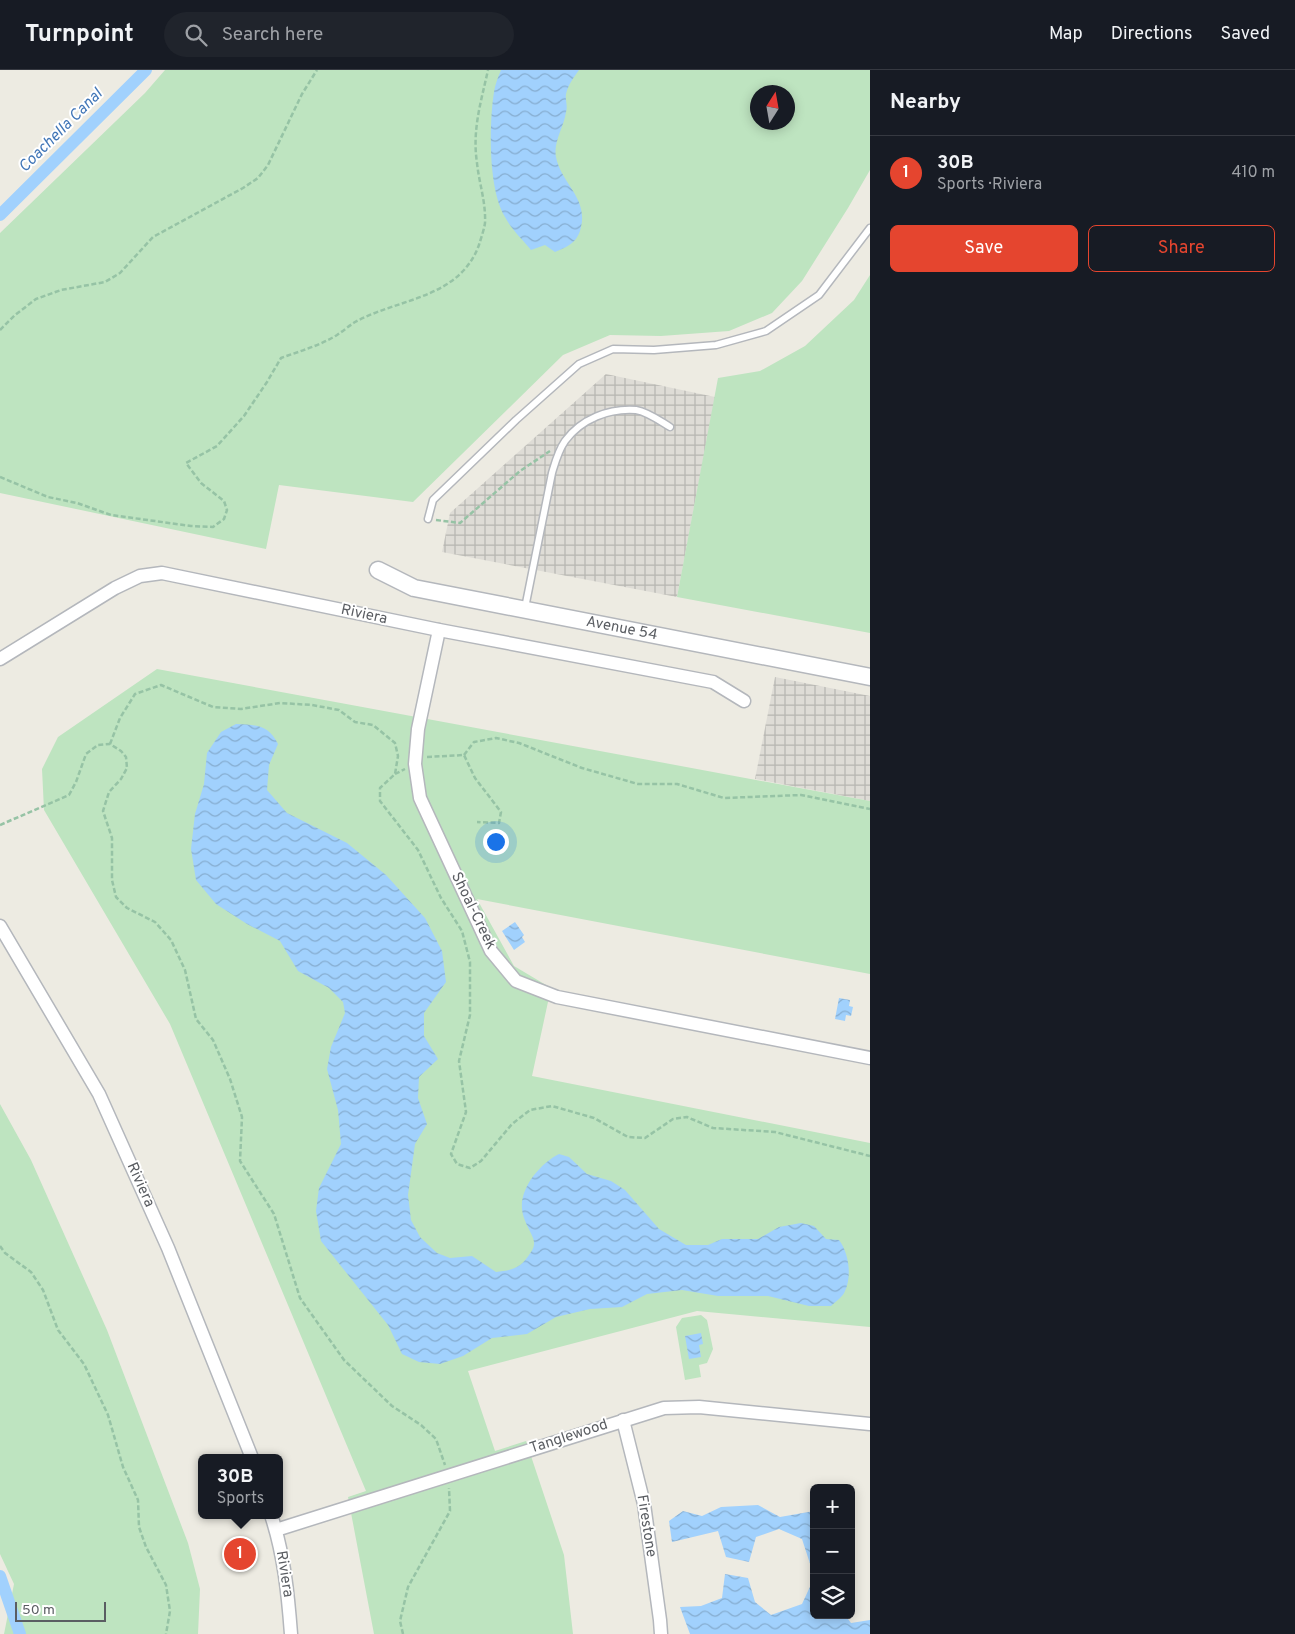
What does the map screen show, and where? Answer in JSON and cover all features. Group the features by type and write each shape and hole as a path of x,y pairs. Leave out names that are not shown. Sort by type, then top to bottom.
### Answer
{"street":[{"name":"Avenue 54","path":"378,570 414,588 870,677"},
{"name":"Riviera","path":"0,659 115,588 140,576 162,573 439,630 713,682 744,701"},
{"name":"Shoal-Creek","path":"439,630 418,729 415,764 420,798 491,951 516,981 557,997 870,1058"},
{"name":"Riviera","path":"0,926 99,1094 168,1248 250,1454"},
{"name":"Tanglewood","path":"276,1530 664,1408 699,1407 870,1424"},
{"name":"Firestone","path":"624,1420 644,1504 660,1620 660,1634"},
{"name":"Riviera","path":"272,1519 287,1583 291,1634"}],"lane":[{"path":"428,519 433,500 516,420 579,364 613,348 654,350 716,345 766,331 819,295 870,228"},
{"path":"525,609 552,474 557,456 565,441 581,426 607,411 637,410 652,416 670,427"}],"path":[{"path":"0,330 15,314 36,299 61,290 105,282 120,273 153,237 258,178 268,165 302,94 318,70"},
{"path":"0,477 48,497 77,503 111,515 190,526 213,527 224,519 227,510 224,501 201,482 186,463 217,446 244,416 281,358 312,348 338,335 354,322 435,291 452,282 466,269 475,255 484,226 486,207 476,162 475,129 488,70"},
{"path":"428,519 460,523 520,471 565,441"},
{"path":"110,744 120,718 136,694 161,685 213,707 241,709 280,704 312,705 339,710 355,722 373,725 395,743 398,756 395,774"},
{"path":"870,809 801,795 724,798 677,784 638,784 582,768 519,742 496,738 474,742 464,754 428,756 395,774 380,788 380,801 418,850 441,898 462,931 470,962 470,1015 459,1061 466,1112 451,1154 457,1164 470,1168 481,1161 512,1124 530,1110 552,1106 594,1118 628,1136 645,1138 673,1118 687,1118 713,1128 775,1132 870,1156"},
{"path":"0,825 69,795 86,754 98,746 110,744 121,751 126,757 127,768 121,779 109,792 103,811 112,838 112,880 116,897 128,908 156,922 172,940 186,970 196,1019 213,1040 230,1079 242,1117 240,1161 274,1214 300,1298 344,1360 392,1406 421,1425 436,1439 444,1459 449,1488 450,1511 408,1587 400,1621 403,1634"},
{"path":"464,754 475,778 501,812 498,823 477,822"},
{"path":"0,1246 5,1253 31,1272 43,1290 58,1330 84,1364 108,1415 123,1467 138,1500 139,1527 146,1547 166,1585 170,1611 166,1634"}],"shaded area":[{"path":"606,374 715,397 677,597 442,552 450,513"},
{"path":"775,677 870,696 870,801 755,779"}],"green space":[{"path":"165,70 870,70 870,170 802,281 772,313 729,331 661,336 610,335 563,355 413,502 279,485 266,549 0,493 0,233 145,93"},
{"path":"870,275 870,633 677,597 718,378 760,371 805,346 854,300"},
{"path":"157,669 870,801 870,974 477,899 514,966 551,988 532,1076 870,1143 870,1327 697,1311 468,1371 495,1451 526,1441 564,1555 573,1634 374,1634 348,1497 366,1491 170,1024 44,810 42,769 58,737"},
{"path":"0,1104 31,1160 107,1330 188,1543 200,1589 198,1634 4,1634 14,1584 0,1554"},
{"path":"701,1315 707,1320 713,1349 707,1363 699,1365 701,1377 685,1380 676,1327 682,1318"}],"water":[{"path":"501,70 579,70 567,91 567,110 555,151 563,175 581,207 581,227 578,237 572,243 555,252 545,245 531,250 510,226 499,205 495,190 491,156 491,121 494,92"},
{"path":"236,724 255,725 265,729 274,737 278,744 269,765 267,790 287,813 347,843 386,875 425,918 442,951 446,982 424,1013 424,1036 438,1059 419,1077 418,1098 427,1124 415,1144 408,1195 411,1220 420,1237 437,1253 450,1258 472,1256 496,1272 520,1265 524,1262 534,1245 522,1209 524,1192 533,1177 545,1163 559,1154 569,1157 587,1174 611,1181 625,1190 659,1229 686,1245 708,1245 722,1239 758,1239 779,1227 801,1223 814,1226 826,1239 839,1240 845,1251 849,1272 847,1285 841,1297 831,1306 809,1306 768,1296 718,1296 682,1290 647,1294 622,1307 590,1309 556,1317 527,1334 492,1338 463,1356 440,1364 419,1362 402,1354 388,1325 321,1241 316,1211 319,1188 341,1144 338,1110 327,1069 331,1047 345,1013 343,1002 329,988 298,971 280,941 247,924 216,904 196,880 191,849 195,814 204,784 207,753 221,732"},
{"path":"515,922 524,935 522,937 525,942 514,950 502,931"},
{"path":"839,998 850,1000 849,1006 853,1007 851,1016 846,1015 845,1021 835,1019"},
{"path":"701,1333 703,1344 699,1345 701,1357 689,1359 685,1336"},
{"path":"758,1505 780,1517 810,1512 810,1564 802,1539 779,1529 756,1537 749,1562 726,1557 718,1531 672,1542 669,1521 683,1511 702,1516 721,1507"},
{"path":"248,1544 253,1559 244,1563 241,1557 231,1561 228,1552"},
{"path":"725,1574 748,1578 755,1602 771,1615 802,1604 810,1587 810,1619 848,1619 851,1623 870,1620 870,1634 690,1634 680,1607 701,1606 722,1598"}],"waterway":[{"name":"Coachella Canal","path":"0,215 146,70"},
{"name":"Coachella Canal","path":"0,1576 20,1634"}],"place":[{"name":"30B","path":"240,1554"}]}
